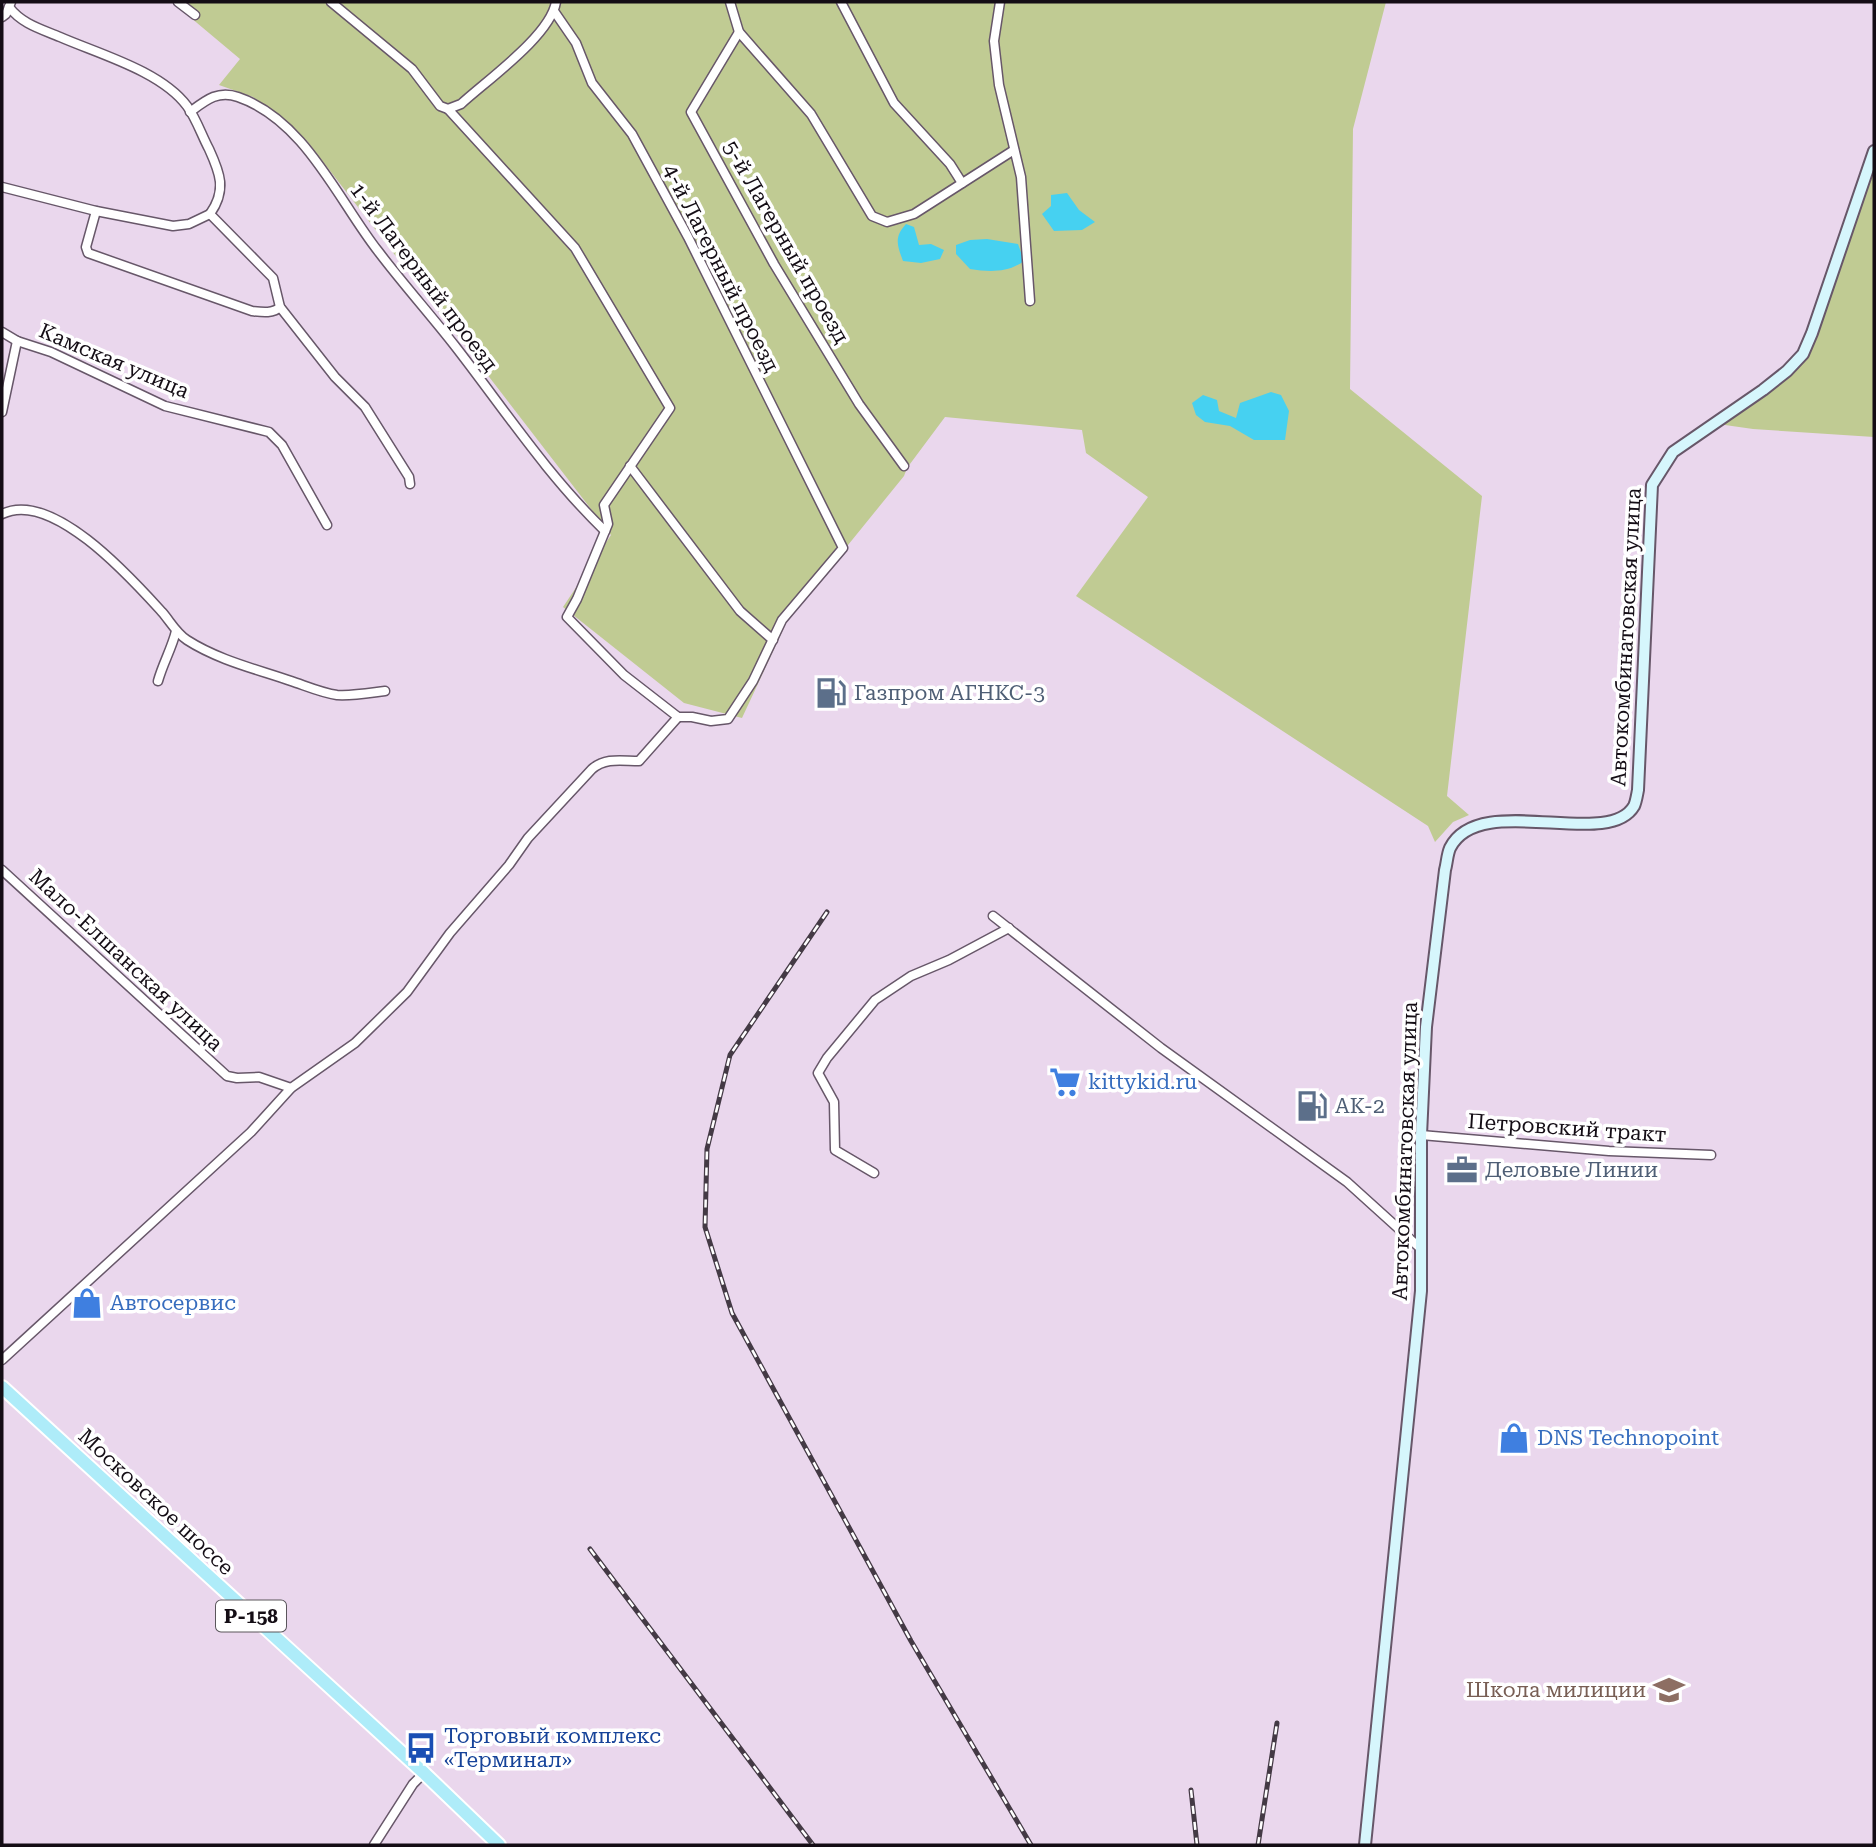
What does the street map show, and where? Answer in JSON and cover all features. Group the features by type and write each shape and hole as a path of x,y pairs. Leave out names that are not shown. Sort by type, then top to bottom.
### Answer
{"main road":[{"name":"Московское шоссе","path":"2,1387 424,1773 499,1845"}],"street":[{"path":"178,2 195,15"},
{"path":"331,2 412,69 575,248 666,400 670,408 630,466 604,505 608,524 567,617 624,675 678,717 711,722 728,719 753,681 773,640 740,611 630,466"},
{"path":"730,2 739,32 811,114 872,216 887,222 914,214 1014,150"},
{"path":"841,2 894,103 950,164 962,183"},
{"path":"1000,2 994,41 999,85 1021,177 1030,301"},
{"path":"2,17 10,5 25,22 142,71 164,84 188,106 221,174 218,198 210,214 189,224 173,226 96,211 2,187"},
{"path":"444,107 461,104 534,40 555,6"},
{"name":"4-й Лагерный проезд","path":"555,6 576,43 592,83 632,134 688,237 843,548 782,620 773,640"},
{"name":"5-й Лагерный проезд","path":"739,32 691,112 774,264 859,404 904,466"},
{"name":"1-й Лагерный проезд","path":"190,112 210,97 222,94 238,97 263,111 308,148 377,250 456,347 547,470 605,531"},
{"name":"Автокомбинатовская улица","path":"1365,1845 1421,1291 1421,1135 1426,1027 1445,870 1451,848 1461,835 1483,824 1599,823 1620,817 1633,807 1639,777 1652,485 1673,452 1763,390 1787,371 1802,354 1812,333 1874,151"},
{"path":"96,211 86,247 88,253 252,311 265,312 280,307"},
{"path":"210,214 273,278 280,307 335,377 365,407 409,477 410,484"},
{"name":"Камская улица","path":"2,332 165,406 269,432 282,445 327,525"},
{"path":"2,411 17,341"},
{"path":"2,514 7,511 28,510 48,516 76,530 113,561 176,631 211,653 326,692 358,695 385,691"},
{"path":"158,681 176,631"},
{"path":"2,1360 241,1142 291,1088 355,1043 407,992 450,933 509,865 528,838 599,763 609,760 639,761 678,717"},
{"name":"Мало-Елшанская улица","path":"2,870 227,1076 259,1077 291,1088"},
{"path":"993,916 1161,1048 1347,1182 1420,1248"},
{"path":"874,1173 835,1150 834,1102 818,1073 827,1058 875,1000 911,976 949,960 1009,928"},
{"name":"Петровский тракт","path":"1421,1135 1609,1151 1711,1155"},
{"path":"374,1845 413,1784 424,1773"}],"green space":[{"path":"172,2 1386,2 1353,129 1350,389 1482,496 1447,796 1469,815 1453,822 1435,842 1428,826 1076,596 1148,497 1086,453 1082,430 945,417 907,468 904,476 788,619 742,718 684,703 563,607 611,535 307,141 253,97 219,85 240,59"},
{"path":"1874,151 1874,437 1725,425 1720,419 1803,354"}],"water":[{"path":"1067,193 1079,210 1095,222 1082,230 1054,231 1042,214 1051,206 1051,195"},
{"path":"906,224 914,227 919,245 931,244 944,250 940,259 921,263 903,261 898,241"},
{"path":"987,239 1018,244 1024,261 998,271 970,269 956,254 956,245 970,240"},
{"path":"1271,392 1281,395 1289,411 1285,440 1254,440 1230,426 1205,422 1196,415 1192,403 1203,395 1217,400 1219,411 1236,418 1240,403"}],"railway":[{"path":"827,912 730,1055 707,1149 705,1227 732,1313 911,1641 1031,1845"},
{"path":"590,1549 813,1845"},
{"path":"1258,1845 1277,1723"},
{"path":"1191,1790 1197,1845"}],"place":[{"name":"Газпром АГНКС-3","path":"831,693"},
{"name":"kittykid.ru","path":"1065,1082"},
{"name":"АК-2","path":"1312,1106"},
{"name":"Деловые Линии","path":"1462,1170"},
{"name":"Автосервис","path":"87,1303"},
{"name":"DNS Technopoint","path":"1514,1438"},
{"name":"Школа милиции","path":"1669,1690"},
{"name":"Торговый комплекс «Терминал»","path":"421,1748"}]}
